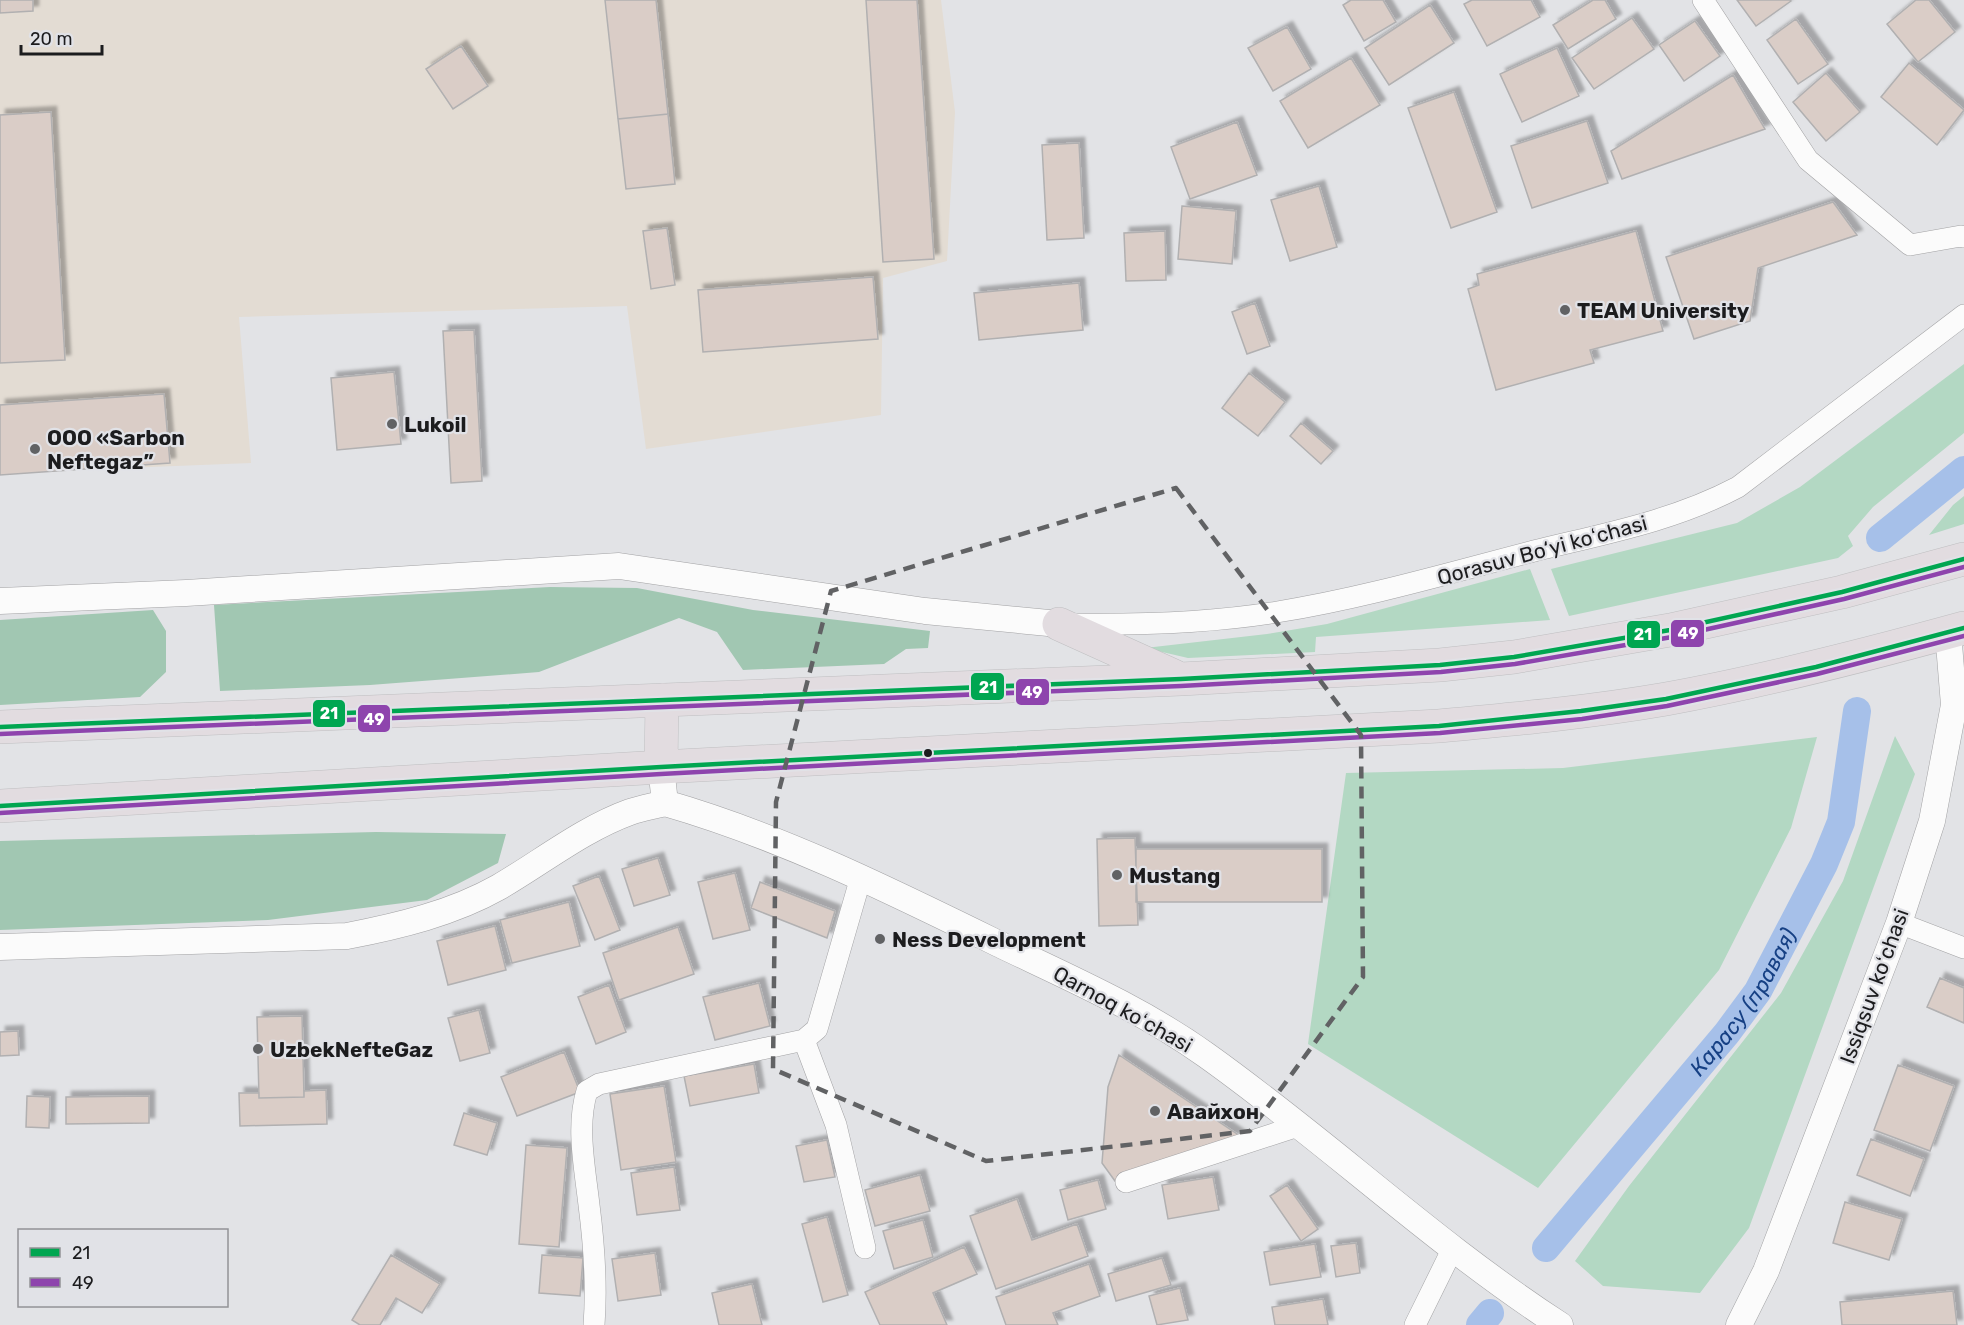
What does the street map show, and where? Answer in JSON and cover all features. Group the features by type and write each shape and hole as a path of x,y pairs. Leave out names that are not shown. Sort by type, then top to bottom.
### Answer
{"highway":[{"path":"0,727 1181,679 1440,665 1514,657 1670,630 1842,592 1964,559"},
{"path":"1059,624 1181,679"},
{"path":"0,806 1504,720 1665,699 1835,662 1956,630"},
{"path":"661,767 662,700"}],"street":[{"path":"1703,0 1808,159 1911,245 1964,237"},
{"name":"Qorasuv Bo‘yi koʻchasi","path":"1059,624 1199,621 1277,612 1410,584 1692,508 1738,488 1964,315"},
{"path":"0,601 186,593 619,566 925,610 1059,624"},
{"name":"Issiqsuv koʻchasi","path":"1739,1325 1766,1271 1899,923 1932,820 1954,705 1956,630"},
{"path":"0,947 347,936 411,921 471,900 497,888 583,835 630,813 665,803 661,767"},
{"name":"Qarnoq koʻchasi","path":"665,803 718,818 861,877 1137,1011 1204,1053 1489,1275 1560,1325"},
{"path":"594,1325 595,1295 584,1158 583,1106 587,1091 599,1084 804,1040 818,1029 861,877"},
{"path":"1899,923 1964,948"},
{"path":"804,1040 836,1125 865,1248"},
{"path":"1126,1182 1298,1126"},
{"path":"1415,1325 1454,1248"}],"highlighted area":[{"path":"1176,488 1361,735 1363,977 1250,1131 986,1161 773,1069 776,802 831,591"}],"shaded area":[{"path":"0,0 941,0 955,112 947,261 883,278 881,415 646,449 627,306 239,317 251,463 0,473"}],"green space":[{"path":"1964,364 1964,433 1873,507 1848,536 1853,546 1838,558 1569,616 1551,569 1737,523 1800,487"},
{"path":"1964,496 1964,524 1929,535 1953,505"},
{"path":"1530,569 1550,620 1316,637 1315,652 1188,658 1145,648 1267,634 1327,624"},
{"path":"550,587 637,588 753,610 930,631 928,648 906,649 884,664 743,670 717,632 679,618 539,672 370,685 220,691 214,605"},
{"path":"153,610 166,631 166,672 140,697 0,705 0,620"},
{"path":"1895,736 1915,774 1749,1228 1700,1293 1603,1286 1575,1261 1629,1186 1781,993 1843,881"},
{"path":"1817,737 1791,828 1719,970 1538,1188 1308,1044 1346,773 1563,768"},
{"path":"376,832 506,834 498,863 427,900 268,920 0,930 0,841"}],"building":[{"path":"0,0 33,0 33,11 0,13"},
{"path":"605,0 656,0 668,114 618,119"},
{"path":"866,0 917,0 934,259 883,262"},
{"path":"1351,0 1383,0 1396,22 1364,41 1343,5"},
{"path":"1472,0 1531,0 1540,17 1487,46 1464,4"},
{"path":"1593,0 1605,0 1616,19 1568,49 1553,25"},
{"path":"1737,0 1790,0 1791,1 1756,26"},
{"path":"1916,0 1929,0 1955,32 1918,62 1887,24"},
{"path":"1430,5 1454,43 1389,85 1365,48"},
{"path":"1632,18 1654,49 1594,89 1572,58"},
{"path":"1796,19 1828,64 1798,84 1767,40"},
{"path":"1695,21 1720,56 1684,81 1659,45"},
{"path":"1287,27 1311,69 1273,91 1248,48"},
{"path":"461,46 488,86 453,109 426,69"},
{"path":"1557,48 1579,96 1522,122 1500,74"},
{"path":"1351,58 1380,105 1308,148 1280,101"},
{"path":"1909,63 1964,110 1937,145 1881,97"},
{"path":"1826,73 1860,112 1826,141 1793,102"},
{"path":"1733,75 1765,129 1622,179 1611,151"},
{"path":"1454,92 1497,212 1451,228 1408,108"},
{"path":"51,112 65,360 0,363 0,115"},
{"path":"668,114 675,184 626,189 618,119"},
{"path":"1587,121 1608,183 1532,208 1511,146"},
{"path":"1237,122 1257,175 1190,199 1171,147"},
{"path":"1079,143 1084,238 1047,240 1042,145"},
{"path":"1319,186 1337,247 1290,261 1271,200"},
{"path":"1833,202 1857,235 1758,268 1750,321 1694,339 1666,257"},
{"path":"1182,206 1236,211 1232,264 1178,259"},
{"path":"667,228 675,285 651,289 643,231"},
{"path":"1165,231 1166,280 1126,281 1124,233"},
{"name":"TEAM University","path":"1636,231 1663,331 1590,350 1594,363 1496,390 1468,289 1479,285 1477,274"},
{"path":"873,277 878,339 703,352 698,290"},
{"path":"1079,283 1083,330 979,340 974,293"},
{"path":"1255,303 1270,346 1247,354 1232,312"},
{"path":"474,330 482,481 451,483 443,331"},
{"path":"394,372 401,444 337,450 331,378"},
{"path":"1249,373 1285,402 1258,436 1222,408"},
{"path":"164,394 170,463 0,475 0,405"},
{"path":"1301,423 1333,451 1321,464 1290,436"},
{"name":"Mustang","path":"1135,838 1138,925 1099,926 1097,839"},
{"path":"1136,849 1322,849 1322,902 1136,902"},
{"path":"658,858 670,895 634,906 622,869"},
{"path":"735,873 750,930 713,939 698,882"},
{"path":"599,876 620,930 595,940 573,886"},
{"path":"760,882 835,911 827,938 751,908"},
{"path":"569,902 580,946 512,963 500,920"},
{"path":"495,926 506,970 448,985 437,941"},
{"path":"678,927 694,974 619,1000 603,953"},
{"path":"1940,978 1964,988 1964,1023 1927,1007"},
{"path":"759,983 770,1026 715,1040 703,997"},
{"path":"609,985 626,1032 596,1044 578,997"},
{"path":"479,1010 490,1053 460,1061 448,1018"},
{"path":"302,1016 304,1097 259,1098 257,1017"},
{"path":"18,1031 19,1055 0,1056 0,1032"},
{"path":"564,1052 580,1092 517,1116 501,1077"},
{"name":"Авайхон","path":"1119,1055 1240,1136 1115,1181 1102,1163 1108,1087"},
{"path":"754,1064 759,1093 690,1106 684,1076"},
{"path":"1898,1065 1954,1086 1930,1151 1874,1130"},
{"path":"664,1086 676,1162 621,1170 610,1094"},
{"path":"326,1090 327,1124 240,1126 239,1093 259,1093 259,1098 304,1097 304,1091"},
{"path":"27,1096 50,1097 49,1128 26,1127"},
{"path":"149,1096 149,1123 66,1124 66,1097"},
{"path":"464,1113 497,1123 487,1155 454,1145"},
{"path":"1871,1139 1924,1159 1910,1196 1857,1175"},
{"path":"827,1140 835,1177 804,1182 796,1146"},
{"path":"526,1145 567,1148 559,1247 519,1244"},
{"path":"674,1167 680,1210 637,1215 631,1173"},
{"path":"920,1175 930,1211 875,1226 865,1190"},
{"path":"1213,1177 1219,1210 1168,1219 1162,1185"},
{"path":"1098,1180 1106,1209 1068,1220 1060,1190"},
{"path":"1287,1185 1318,1229 1301,1241 1270,1196"},
{"path":"1017,1199 1032,1240 1077,1224 1088,1256 996,1289 970,1216"},
{"path":"1845,1202 1902,1219 1889,1260 1833,1243"},
{"path":"827,1217 848,1295 823,1302 802,1224"},
{"path":"923,1220 933,1257 894,1269 883,1231"},
{"path":"1356,1243 1360,1273 1336,1277 1331,1246"},
{"path":"1315,1244 1321,1277 1270,1285 1264,1252"},
{"path":"964,1247 977,1274 933,1293 947,1325 880,1325 865,1292"},
{"path":"655,1253 661,1295 618,1301 612,1259"},
{"path":"391,1255 440,1284 422,1313 396,1298 380,1325 360,1325 352,1320"},
{"path":"542,1255 583,1258 580,1296 539,1293"},
{"path":"1162,1258 1171,1285 1116,1301 1108,1274"},
{"path":"1089,1264 1100,1296 1053,1313 1058,1325 1006,1325 996,1297"},
{"path":"752,1284 762,1325 719,1325 712,1293"},
{"path":"1180,1288 1188,1320 1157,1325 1149,1296"},
{"path":"1953,1291 1957,1325 1842,1325 1840,1302"},
{"path":"1323,1299 1328,1325 1275,1325 1272,1307"}],"waterway":[{"name":"Карасу (правая)","path":"1880,538 1964,470"},
{"name":"Карасу (правая)","path":"1546,1248 1727,1033 1758,991 1824,864 1841,822 1857,711"},
{"name":"Карасу (правая)","path":"1480,1325 1490,1313"}],"transit line":[{"name":"21","path":"0,727 1181,679 1440,665 1514,657 1670,630 1842,592 1964,559"},
{"name":"49","path":"0,734 1181,686 1441,672 1515,664 1672,637 1844,599 1964,567"},
{"name":"21","path":"0,806 661,767 1439,726 1581,711 1666,699 1816,667 1964,628"},
{"name":"49","path":"0,813 661,774 1440,733 1582,719 1667,706 1817,674 1964,636"}],"place":[{"name":"TEAM University","path":"1565,310"},
{"name":"Lukoil","path":"392,424"},
{"name":"ООО «Sarbon Neftegaz”","path":"35,449"},
{"name":"Mustang","path":"1117,875"},
{"name":"Ness Development","path":"880,939"},
{"name":"UzbekNefteGaz","path":"258,1049"},
{"name":"Авайхон","path":"1155,1111"}]}
